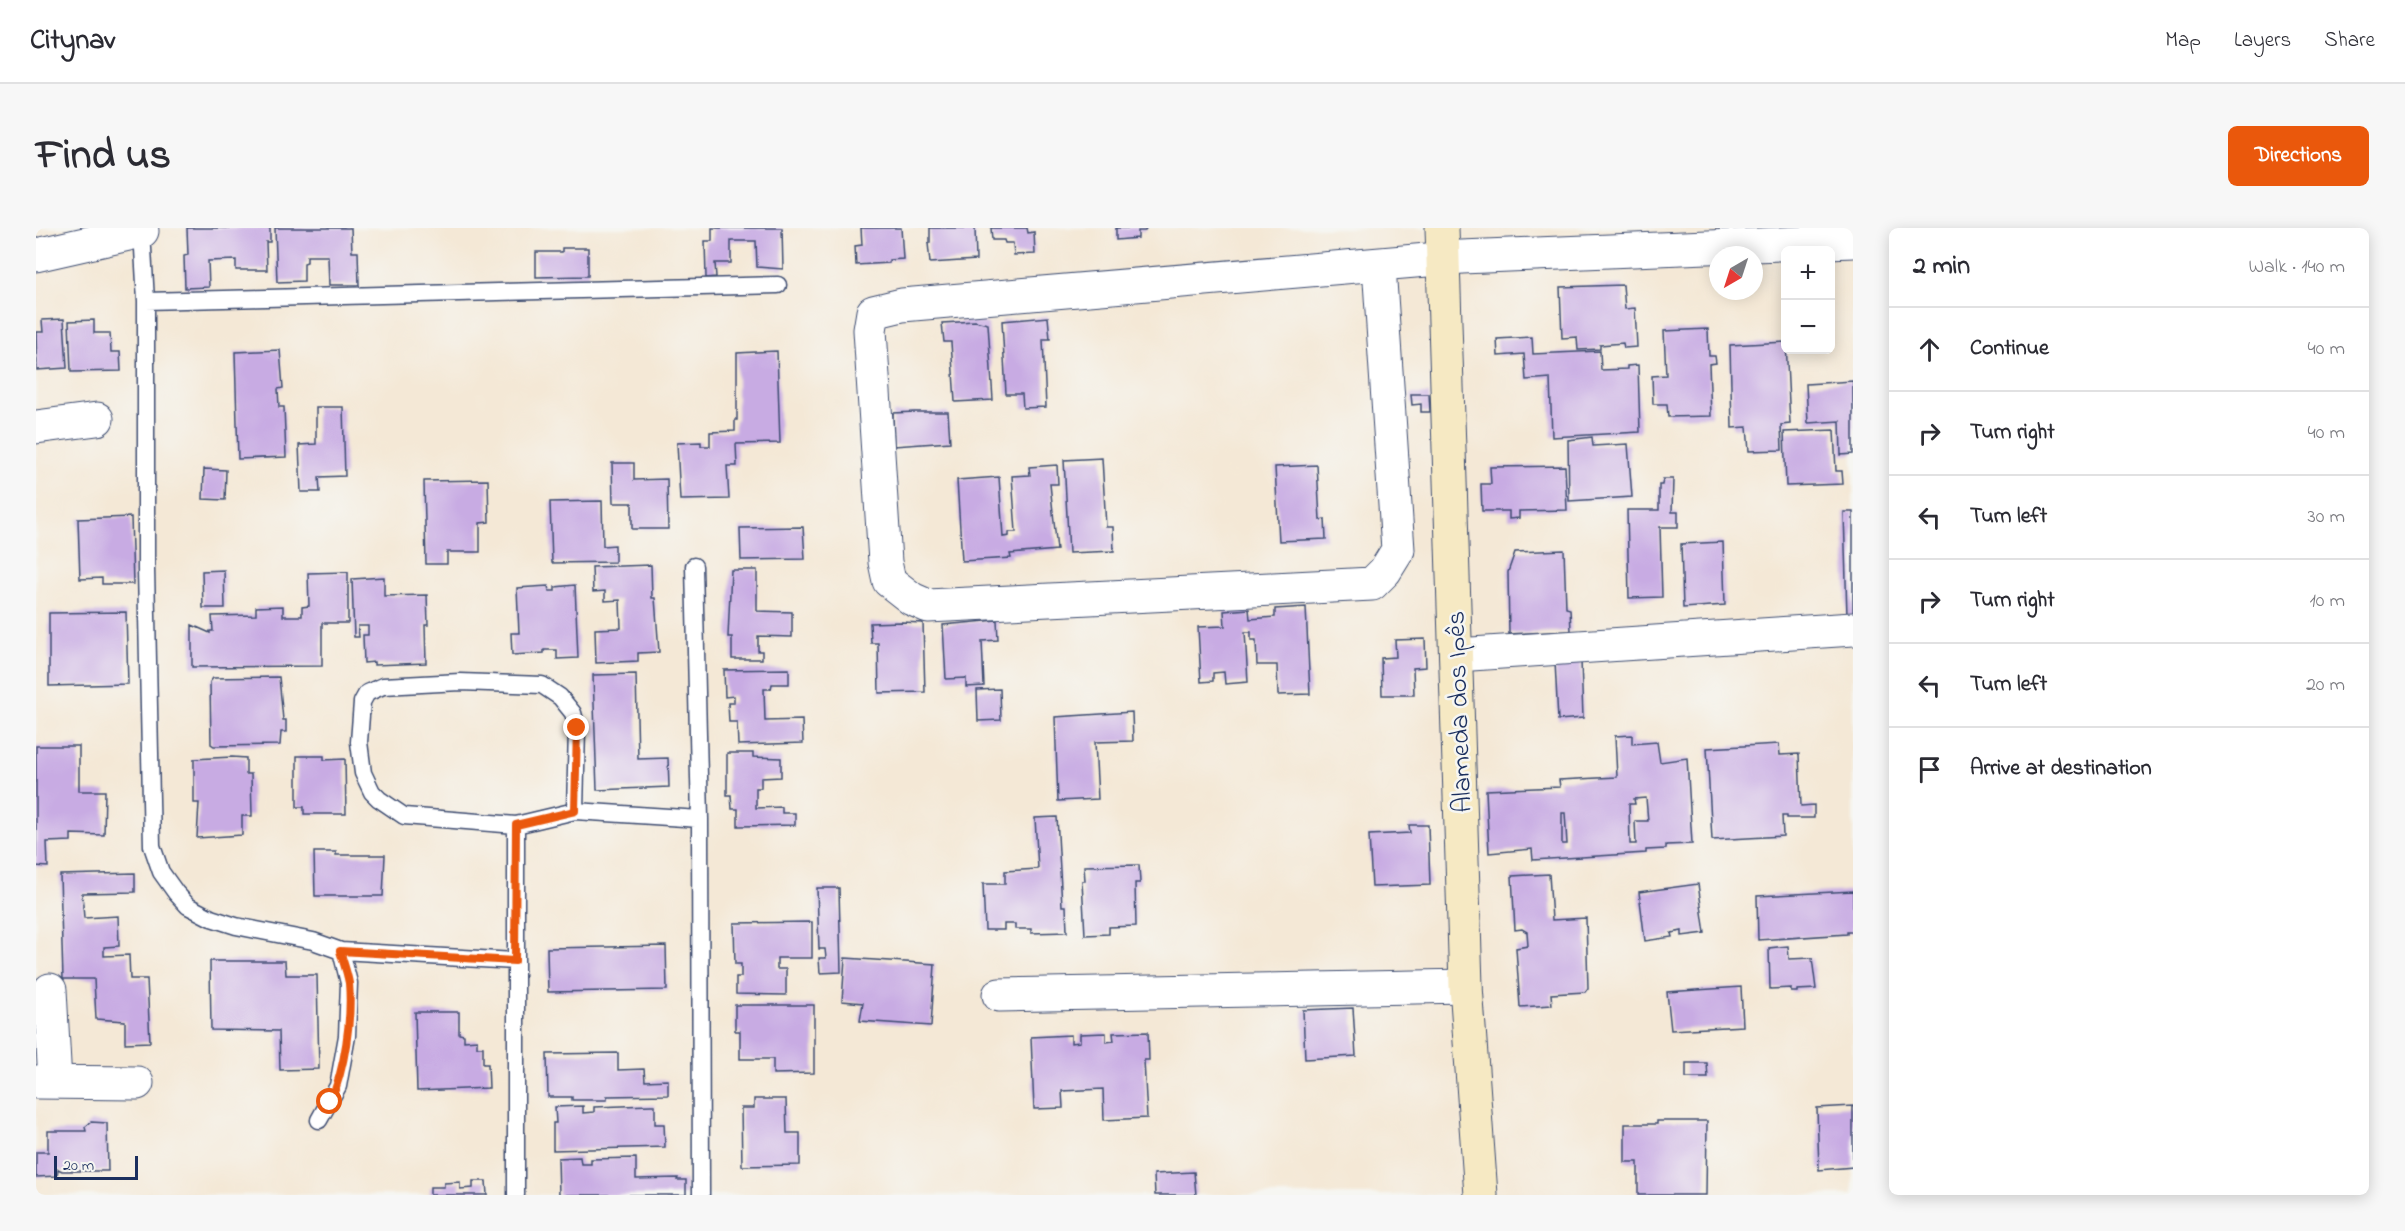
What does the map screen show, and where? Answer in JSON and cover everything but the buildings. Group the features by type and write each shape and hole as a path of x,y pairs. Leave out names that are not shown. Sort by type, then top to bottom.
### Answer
{"street":[{"name":"Alameda dos Ipês","path":"1442,228 1466,986 1480,1195"},
{"path":"36,255 142,229"},
{"path":"1379,266 1398,550 1385,571 1372,584 928,606 912,599 889,581 885,562 870,330 873,312 902,305 1473,257 1853,241"},
{"path":"36,427 97,419"},
{"path":"1456,655 1853,629"},
{"path":"999,995 1466,986"},
{"path":"50,990 46,1082 137,1083"}],"lane":[{"path":"142,229 146,301 146,568 152,846 161,872 188,906 211,918 236,926 279,932 340,951 515,961"},
{"path":"146,301 778,285"},
{"path":"694,566 700,819 701,1195"},
{"path":"575,811 577,728 573,714 560,697 542,685 438,683 383,686 367,693 362,702 359,742 363,773 372,792 387,807 404,816 516,825 575,811 700,819"},
{"path":"516,825 516,1195"},
{"path":"319,1120 338,1086 347,1036 349,983 340,951"}],"route":[{"path":"330,1102 338,1086 347,1036 349,983 340,951 515,961 516,825 575,811 577,728"}]}
